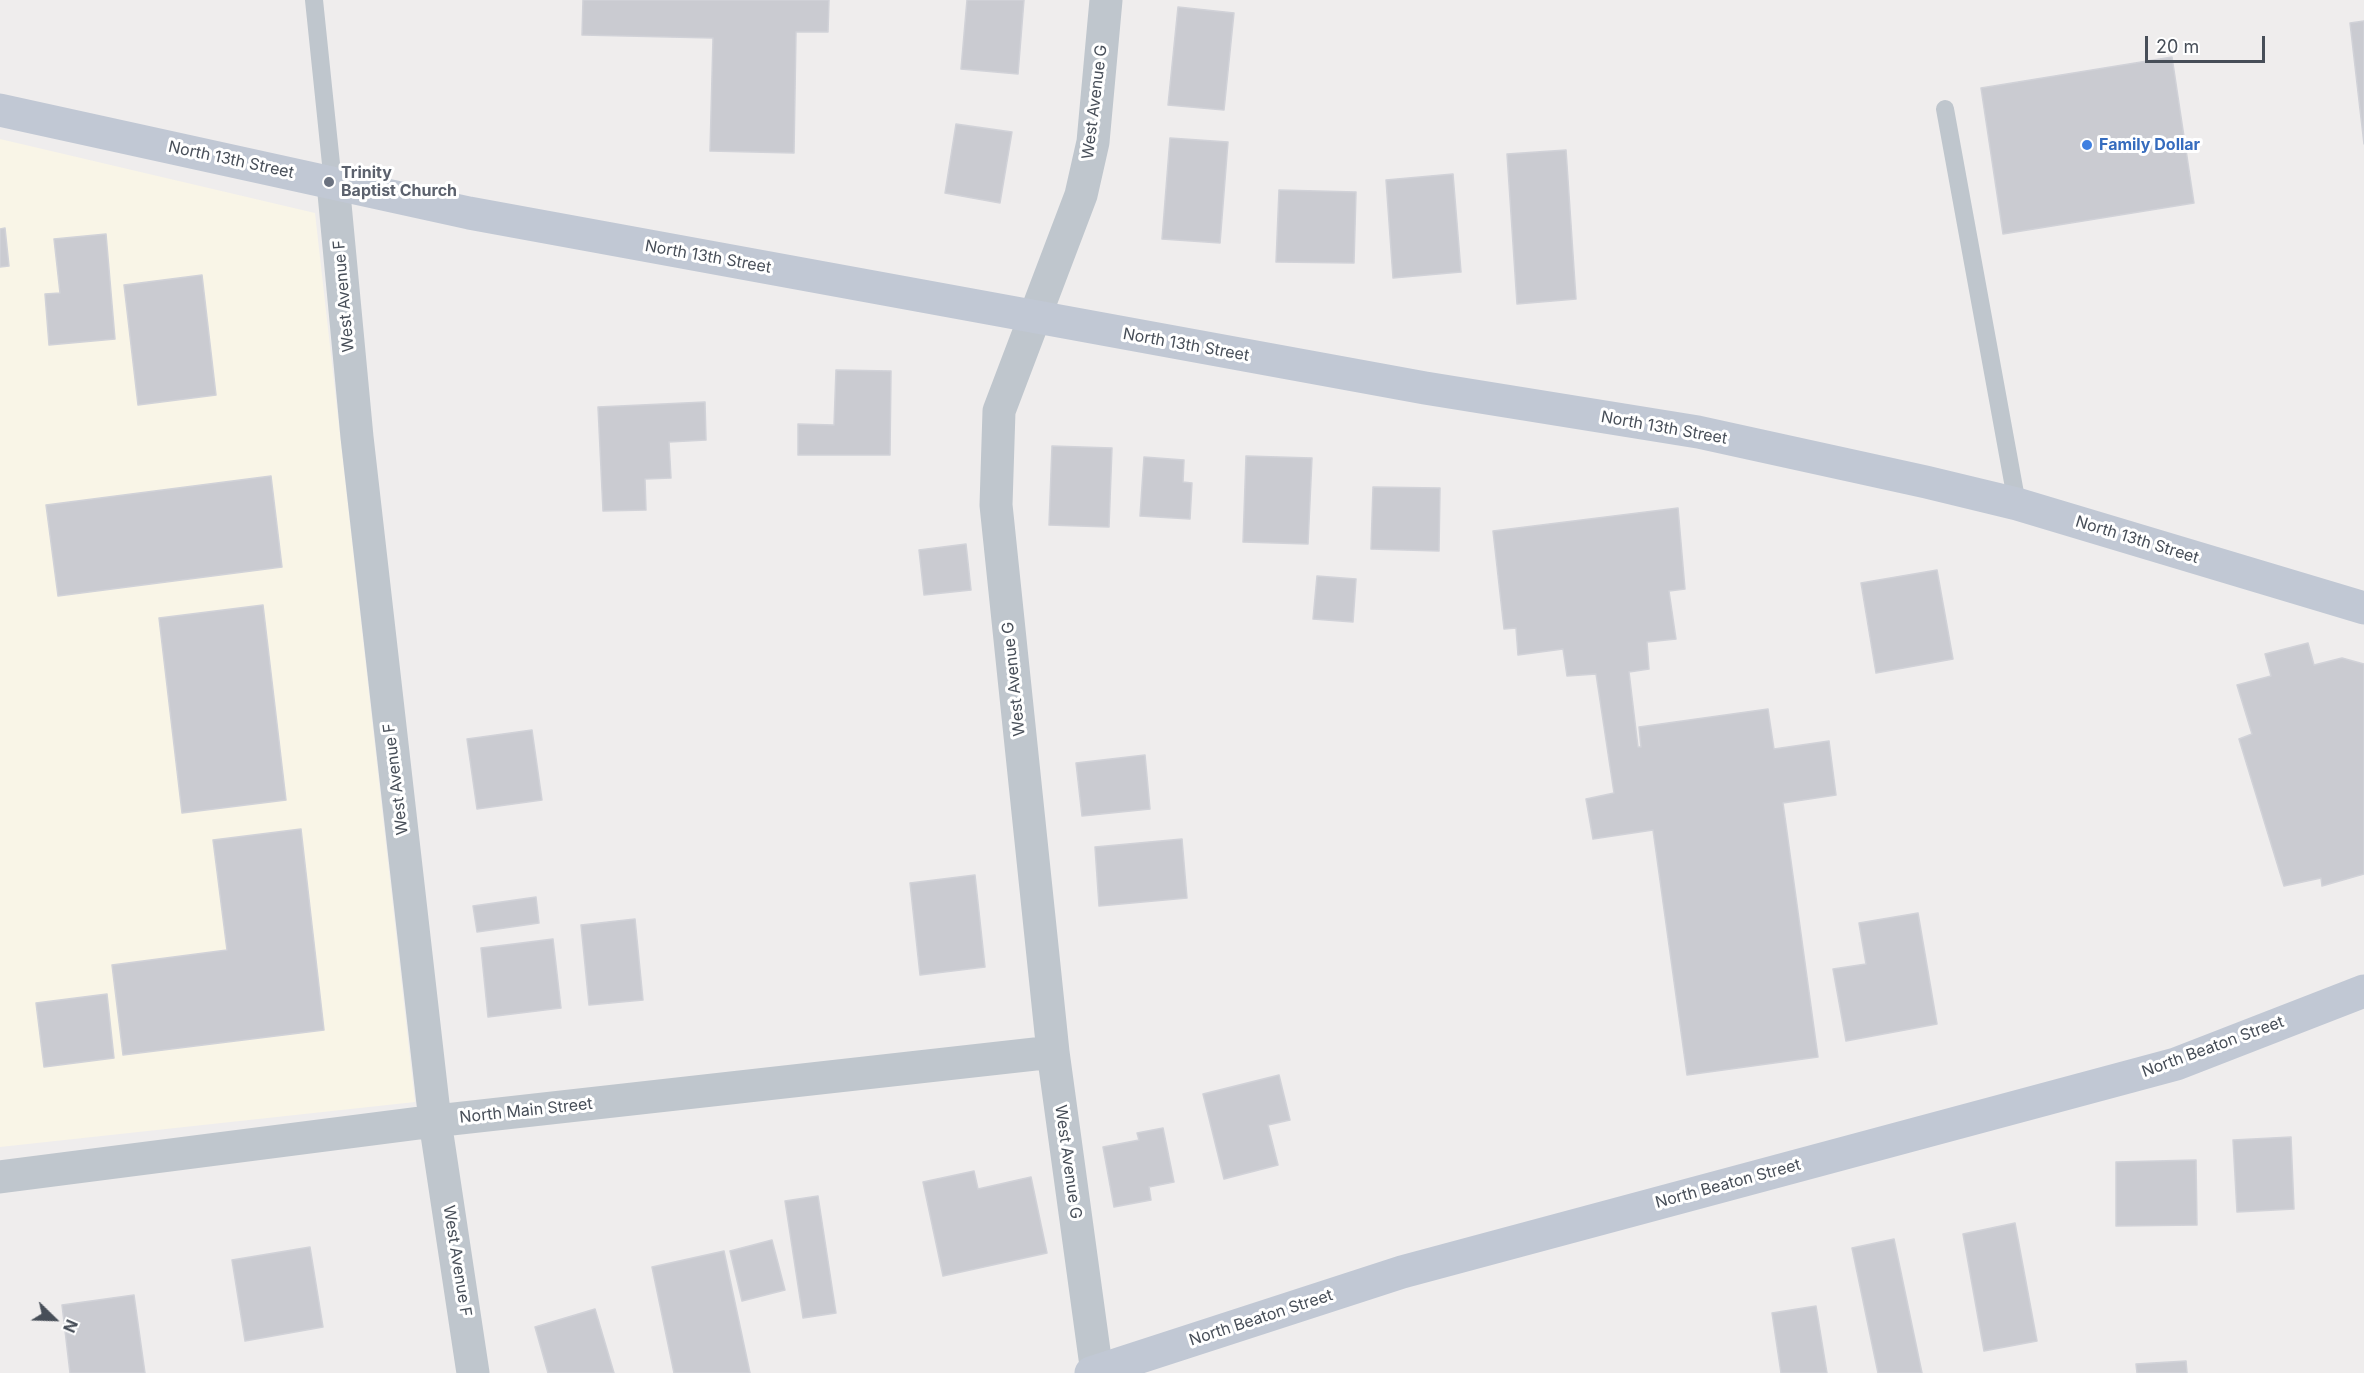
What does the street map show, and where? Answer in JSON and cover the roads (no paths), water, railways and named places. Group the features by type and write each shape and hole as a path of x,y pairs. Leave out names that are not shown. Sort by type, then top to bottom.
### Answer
{"street":[{"name":"West Avenue G","path":"1095,1372 1053,1052 996,505 999,411 1081,195 1093,141 1106,0"},
{"name":"North 13th Street","path":"0,110 481,215 1425,388 1698,432 2017,504 2364,608"},
{"name":"West Avenue F","path":"333,183 357,437 435,1121 474,1373"},
{"name":"North Beaton Street","path":"1095,1372 1402,1272 2176,1064 2364,992"},
{"name":"North Main Street","path":"0,1177 435,1121 1053,1052"}],"lane":[{"path":"314,0 333,183"},
{"path":"1945,109 2017,504"}],"place":[{"name":"Family Dollar","path":"2087,145"},
{"name":"Trinity Baptist Church","path":"329,182"}]}
